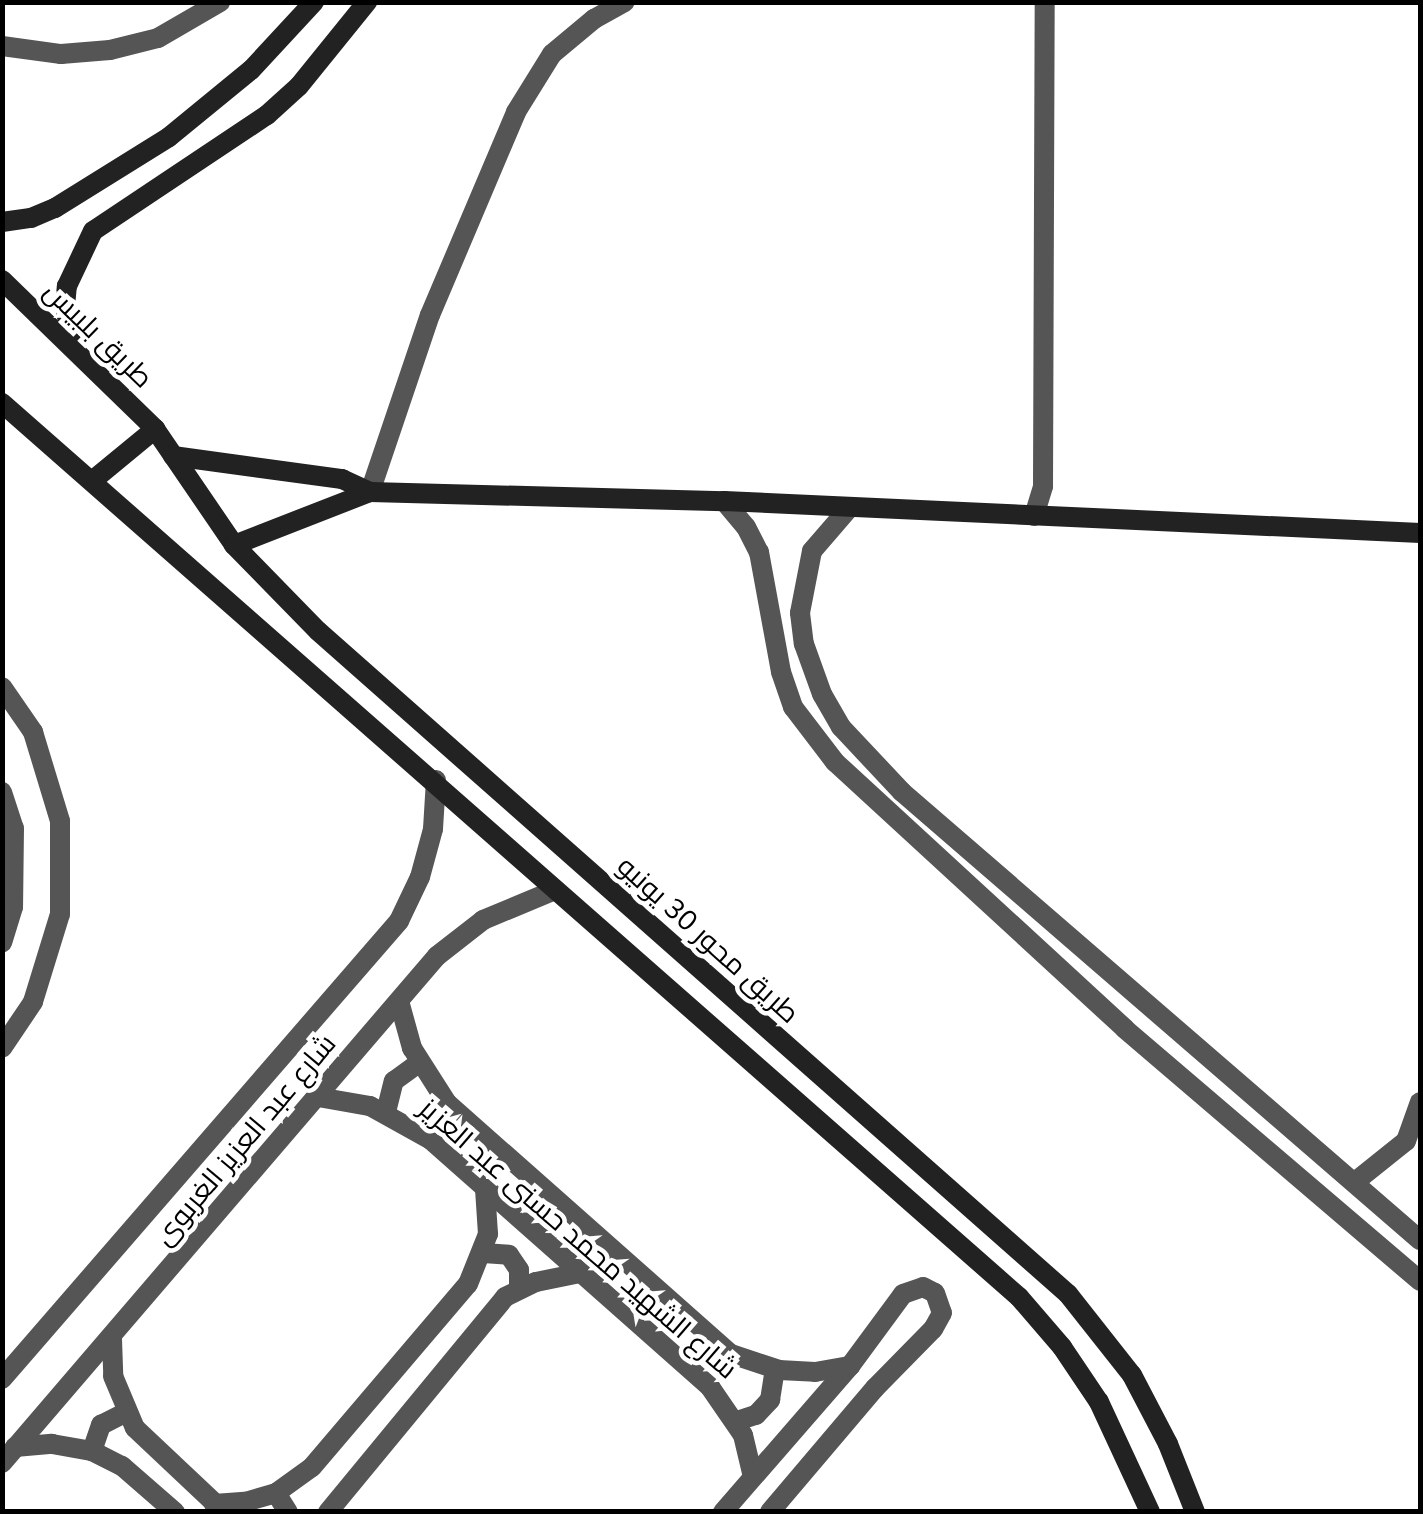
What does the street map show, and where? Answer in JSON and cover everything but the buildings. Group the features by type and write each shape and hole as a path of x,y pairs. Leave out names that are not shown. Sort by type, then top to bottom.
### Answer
{"street":[{"path":"2,46 61,54 110,50 158,38 220,2"},
{"path":"2,222 55,208 169,137 252,70 314,2"},
{"path":"72,347 65,307 67,286 93,231 218,152 267,115 299,86 367,2"},
{"path":"370,492 430,316 516,112 552,54 594,19 625,2"},
{"path":"1034,516 1043,486 1046,2"},
{"name":"طريق بلبيس","path":"2,280 155,428"},
{"path":"2,403 436,780 555,890 1019,1297 1099,1402 1150,1512"},
{"path":"92,481 155,428"},
{"name":"طريق محور 30 يونيو","path":"155,428 234,545 318,631 1068,1294 1132,1375 1168,1444 1195,1512"},
{"path":"173,456 342,479 370,492"},
{"path":"234,545 370,492 724,501 1420,533"},
{"path":"724,501 746,527 758,552 781,672 793,708 835,762 1125,1029 1420,1282"},
{"path":"850,507 812,551 800,613 804,644 822,694 841,727 902,792 1124,979 1266,1109 1420,1240"},
{"path":"2,687 33,732 60,820 60,914 33,1002 2,1048"},
{"name":"شارع عبد العزيز الغربوى","path":"2,1379 398,921 420,877 433,829 436,780"},
{"path":"2,792 14,828 14,907 2,942"},
{"name":"شارع عبد العزيز الغربوى","path":"9,1455 436,956 466,930 518,902 555,890"},
{"name":"شارع الشهيد محمد حسنى عبد العزيز","path":"399,1001 420,1063 458,1115 731,1354 774,1369 815,1372 850,1366"},
{"path":"386,1112 394,1081 420,1063"},
{"name":"شارع الشهيد محمد حسنى عبد العزيز","path":"318,1097 353,1101 386,1112 418,1130 710,1386 736,1421 753,1477"},
{"path":"1356,1182 1406,1142 1420,1102"},
{"path":"1248,1132 1266,1109"},
{"path":"112,1339 113,1376 126,1412 147,1442 219,1508 246,1502 282,1502 468,1284 482,1253 489,1222 485,1189"},
{"path":"482,1253 509,1255 520,1270 520,1287"},
{"path":"328,1512 497,1306 520,1287 580,1273"},
{"path":"723,1512 850,1366 903,1294 922,1287 935,1293 942,1313 933,1329 875,1388 770,1512"},
{"path":"736,1421 764,1408 774,1390 774,1369"},
{"path":"92,1451 102,1425 126,1412"},
{"path":"9,1455 52,1444 92,1451 122,1466 175,1512"}]}
